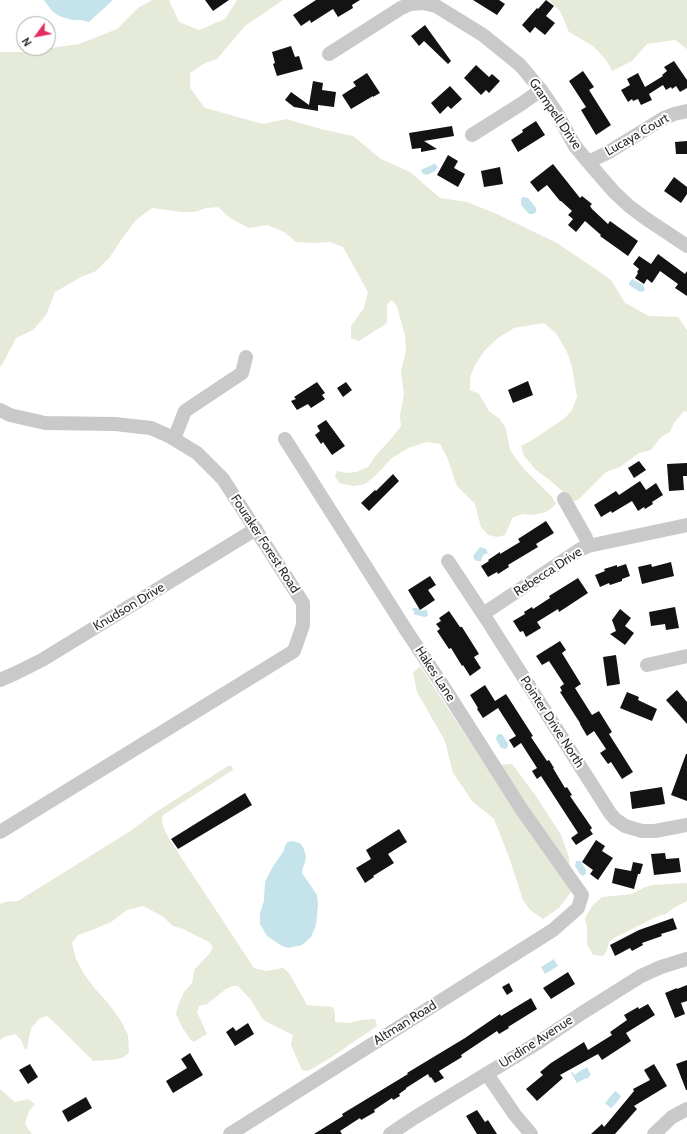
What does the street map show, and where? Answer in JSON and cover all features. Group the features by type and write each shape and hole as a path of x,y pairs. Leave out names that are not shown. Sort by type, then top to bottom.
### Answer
{"street":[{"name":"Grampell Drive","path":"329,54 410,4 423,3 436,6 482,35 520,65 541,90 556,112 575,146 614,192 629,206 687,246"},
{"path":"472,135 541,90"},
{"name":"Lucaya Court","path":"588,162 607,153 664,118 687,111"},
{"path":"174,439 185,411 242,374 246,357"},
{"name":"Fouraker Forest Road","path":"0,410 10,415 45,423 115,424 151,428 174,439 197,453 224,478 303,603 303,625 294,651 0,832"},
{"name":"Hakes Lane","path":"285,439 522,810 582,895 578,908"},
{"path":"564,500 586,538 588,546"},
{"name":"Rebecca Drive","path":"483,614 579,550 588,546 687,525"},
{"name":"Knudson Drive","path":"0,680 42,660 256,529"},
{"name":"Pointer Drive North","path":"448,561 615,819 625,826 642,831 655,831 687,825"},
{"path":"647,664 687,656"},
{"name":"Altman Road","path":"230,1134 553,930 578,908"},
{"name":"Undine Avenue","path":"390,1134 641,976 661,967 687,959"},
{"path":"487,1074 515,1115 531,1134"},
{"path":"654,1134 672,1117 687,1109"}],"green space":[{"path":"152,0 169,0 179,22 199,30 225,19 237,0 283,0 245,26 217,59 205,63 190,73 190,88 205,108 263,124 286,119 353,136 381,159 410,172 440,198 467,202 497,214 557,243 611,280 625,303 649,316 678,317 687,330 687,412 684,411 674,423 670,432 661,437 651,450 639,453 620,467 606,472 578,500 571,502 551,481 536,470 524,456 521,446 564,419 572,410 577,397 572,367 567,352 556,333 544,323 514,328 498,338 485,350 475,365 470,377 470,390 479,394 489,411 500,419 506,429 510,450 523,468 550,495 556,503 553,507 546,512 534,515 524,514 513,517 505,535 497,537 488,535 481,527 475,504 457,486 447,457 440,444 427,442 408,448 392,458 365,484 354,486 339,483 335,476 337,471 348,473 357,472 368,467 401,426 400,415 404,394 401,371 406,350 405,336 397,306 392,300 387,304 387,322 384,325 359,341 351,338 351,326 364,308 368,292 343,247 330,242 296,242 284,232 267,225 249,228 230,218 218,207 206,208 195,212 182,212 152,208 136,220 110,257 96,271 83,276 55,292 46,315 33,330 16,338 0,367 0,52 16,52 16,56 56,56 56,47 79,44 117,29 138,8"},
{"path":"549,0 687,0 687,49 675,40 647,44 632,61 612,71 606,60 593,46 569,32 560,11"},
{"path":"420,666 486,766 512,764 536,796 561,835 569,857 571,892 559,908 543,919 530,910 523,900 509,857 494,819 473,802 453,773 445,741 417,692 413,673"},
{"path":"228,766 232,766 233,770 163,815 162,822 171,842 254,968 266,971 283,968 289,973 307,1005 333,1007 335,1022 350,1023 361,1020 375,1019 377,1026 308,1071 302,1070 291,1045 293,1035 263,1020 251,1000 238,986 233,986 226,989 207,1004 199,1006 197,1012 207,1034 194,1042 190,1039 182,1027 176,1014 184,992 192,983 194,970 210,953 213,947 209,942 183,929 173,926 162,916 143,906 127,910 111,922 78,935 72,943 76,959 84,974 121,1021 128,1035 129,1053 122,1058 93,1061 47,1016 39,1019 32,1027 27,1049 25,1049 21,1040 15,1034 4,1037 0,1040 0,904 18,901 132,830 153,814"},
{"path":"687,883 687,901 675,907 666,914 658,916 616,937 609,942 607,950 603,956 593,955 587,944 587,927 585,918 592,906 602,897 632,894 645,887 653,885"},
{"path":"0,1089 15,1102 28,1099 35,1104 29,1111 25,1124 32,1134 0,1134"}],"water":[{"path":"44,0 113,0 89,22 72,20 59,16 52,11"},
{"path":"433,164 438,167 435,171 427,175 423,174 421,170"},
{"path":"523,197 528,198 536,208 536,212 529,214 521,205 521,199"},
{"path":"632,279 643,285 645,289 644,291 640,292 629,285"},
{"path":"480,547 486,549 488,553 483,555 481,561 477,561 473,556"},
{"path":"413,608 418,608 421,611 427,610 428,616 425,617 414,614 414,611 412,610"},
{"path":"502,734 508,744 506,749 501,748 496,739 497,735"},
{"path":"292,841 300,843 303,847 306,856 302,873 317,895 318,905 316,925 311,937 302,945 288,948 282,946 267,936 260,924 260,913 264,901 265,882 272,868 283,852 286,844"},
{"path":"576,861 580,861 586,870 586,873 583,876 575,866"},
{"path":"554,959 558,966 545,974 541,967"},
{"path":"587,1067 591,1075 577,1083 571,1073 573,1072 574,1075"},
{"path":"615,1091 621,1096 611,1108 605,1103"}],"building":[{"path":"205,0 229,0 213,11"},
{"path":"316,0 360,0 352,5 353,8 338,17 333,9 311,23 310,20 301,26 293,15"},
{"path":"473,0 499,0 505,4 497,15"},
{"path":"546,0 554,6 546,16 555,23 545,35 535,27 530,33 522,25"},
{"path":"425,25 451,61 448,64 424,41 419,46 411,36"},
{"path":"291,46 295,57 299,56 303,69 277,76 273,64 275,63 272,52"},
{"path":"674,61 687,80 687,88 680,92 676,86 672,89 671,87 666,90 663,85 649,94 652,100 641,105 638,99 633,101 632,99 628,102 621,90 630,85 627,79 638,73 645,87 663,76 662,75 667,71 664,67"},
{"path":"476,65 489,77 492,74 500,81 489,93 486,90 481,95 464,78"},
{"path":"583,71 594,87 589,90 611,125 596,135 581,110 586,107 569,81"},
{"path":"367,73 380,93 351,109 342,95 356,86 353,82"},
{"path":"313,81 323,83 322,90 336,92 334,107 318,105 318,111 294,107 285,100 291,92 309,105"},
{"path":"450,86 462,99 451,109 448,106 440,114 431,103"},
{"path":"536,121 545,135 518,152 511,140 523,132 522,130"},
{"path":"452,126 454,136 424,141 437,149 421,152 421,148 412,149 409,133"},
{"path":"687,141 687,154 676,154 675,142"},
{"path":"448,155 458,161 454,168 465,174 458,187 437,175"},
{"path":"553,164 580,198 582,196 592,204 590,206 592,209 608,224 610,221 638,241 628,256 600,236 601,235 585,221 576,232 568,225 573,219 568,215 572,211 560,201 547,185 538,192 530,182"},
{"path":"500,167 503,184 484,187 481,171"},
{"path":"674,177 687,187 687,194 681,203 664,191"},
{"path":"658,254 685,274 687,271 687,296 675,288 678,284 660,271 652,283 647,279 644,284 635,278 639,269 633,264 639,256 651,264"},
{"path":"528,381 533,395 513,403 508,390"},
{"path":"317,382 325,393 322,395 325,399 311,408 308,404 297,410 291,401 296,399 294,397"},
{"path":"346,382 352,390 343,397 337,388"},
{"path":"326,420 345,446 332,455 323,442 321,444 315,435 320,431 317,426"},
{"path":"639,461 646,470 634,478 628,468"},
{"path":"687,463 687,476 683,476 684,490 669,491 667,464"},
{"path":"393,474 399,481 369,511 361,503"},
{"path":"640,481 646,490 656,483 663,495 652,502 653,504 645,509 644,507 638,511 632,501 612,513 611,511 601,517 594,505 616,491 619,495"},
{"path":"546,521 554,533 536,544 538,547 508,565 509,567 498,574 497,572 488,577 481,566 500,552 500,554 520,542 518,539"},
{"path":"671,562 674,576 642,584 638,567 651,564 652,567"},
{"path":"626,564 630,576 622,579 622,581 610,585 609,583 600,587 595,575 605,571 604,569"},
{"path":"430,576 436,585 428,590 435,600 420,610 408,590"},
{"path":"578,578 588,593 559,612 558,609 537,622 541,628 526,637 523,631 520,632 513,621 525,614 524,612 532,607 533,609 550,598 549,596"},
{"path":"675,607 679,628 666,630 665,624 651,626 649,612"},
{"path":"620,609 631,618 625,626 634,633 625,645 610,634 616,631 612,620"},
{"path":"449,611 460,627 462,627 479,654 474,657 481,668 470,676 451,648 449,649 437,631 440,629 436,624 441,621 439,618"},
{"path":"560,641 566,650 562,653 581,684 575,688 592,715 599,711 612,732 609,734 633,772 622,779 611,762 608,764 600,753 606,749 594,731 587,736 560,692 562,691 560,687 564,684 549,661 542,665 536,656"},
{"path":"616,655 620,684 607,686 603,657"},
{"path":"485,685 495,701 506,694 533,736 531,737 547,761 549,760 565,788 567,787 572,795 570,796 592,828 590,830 593,834 576,845 571,838 578,833 541,776 537,779 532,771 537,768 521,743 514,748 509,740 516,736 498,708 483,718 477,709 478,708 470,695"},
{"path":"677,690 687,702 687,724 666,700"},
{"path":"627,692 639,697 638,700 657,709 652,721 620,708"},
{"path":"687,754 687,801 671,795"},
{"path":"662,787 665,804 632,809 630,792"},
{"path":"245,793 252,805 178,849 171,839"},
{"path":"399,829 407,842 388,854 394,863 373,876 374,877 365,883 356,868 371,859 366,850"},
{"path":"596,840 605,846 602,851 613,858 598,880 590,874 593,870 582,862"},
{"path":"665,853 666,859 679,858 681,872 654,875 651,854"},
{"path":"633,862 643,864 640,874 638,874 634,889 612,883 615,868 631,871"},
{"path":"673,918 677,929 661,934 662,936 642,943 643,945 632,951 630,948 615,956 610,945 639,930"},
{"path":"568,972 575,984 551,999 543,988"},
{"path":"509,983 513,991 507,995 502,987"},
{"path":"687,985 687,1001 681,1003 685,1014 675,1018 665,993"},
{"path":"531,998 537,1009 499,1034 497,1031 461,1055 462,1057 439,1071 444,1078 435,1083 428,1074 406,1088 399,1094 400,1096 393,1100 392,1098 374,1110 375,1112 361,1120 360,1118 340,1131 342,1134 314,1134 343,1116 342,1114 465,1038 500,1014 501,1016"},
{"path":"648,1004 655,1015 626,1033 631,1041 602,1060 598,1054 560,1075 563,1078 537,1101 526,1089 543,1075 540,1072 551,1063 584,1042 588,1050 612,1035 610,1032 627,1020 624,1015 638,1007 639,1009"},
{"path":"248,1023 254,1034 235,1046 226,1032 233,1027 236,1031"},
{"path":"190,1053 203,1075 173,1093 166,1081 187,1068 181,1059"},
{"path":"687,1060 687,1090 686,1090 676,1064"},
{"path":"30,1064 38,1077 28,1084 19,1070"},
{"path":"654,1064 667,1086 634,1106 637,1109 615,1134 591,1134 602,1124 604,1127 634,1091 633,1089 650,1080 644,1070"},
{"path":"86,1097 92,1108 68,1122 62,1111"},
{"path":"477,1110 485,1122 488,1120 497,1134 477,1134 466,1116"}]}
